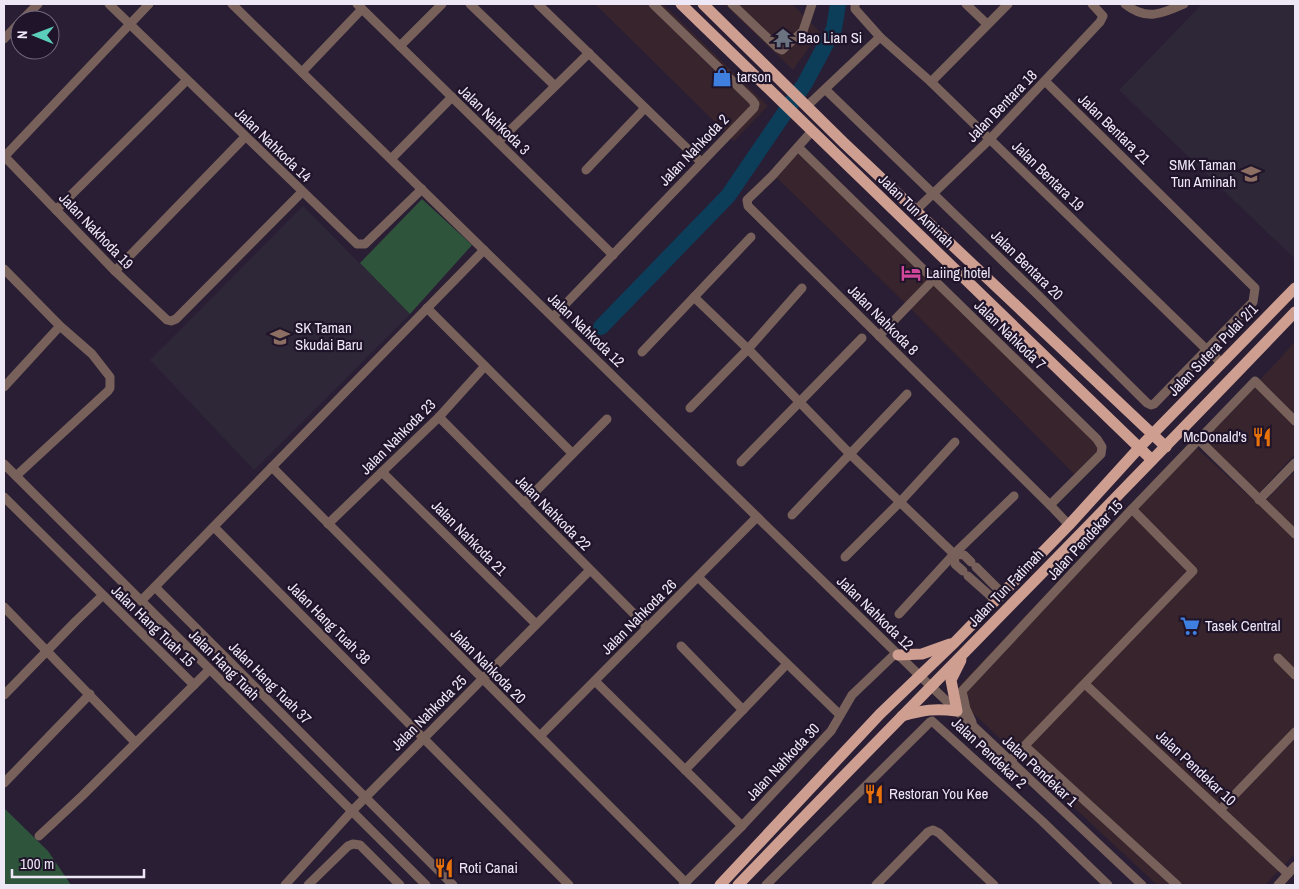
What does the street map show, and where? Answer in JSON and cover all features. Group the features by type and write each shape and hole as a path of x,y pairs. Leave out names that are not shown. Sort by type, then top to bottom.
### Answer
{"main road":[{"name":"Jalan Tun Aminah","path":"681,4 1152,460"},
{"name":"Jalan Tun Aminah","path":"703,4 807,106 1166,447"},
{"name":"Jalan Sutera Pulai 2/1","path":"1152,434 1295,288"},
{"name":"Jalan Tun Fatimah","path":"738,885 900,716 1166,447 1295,312"},
{"name":"Jalan Tun Fatimah","path":"720,885 880,714 999,597 1152,434"},
{"path":"999,597 1000,603 1006,602 1030,578 1038,577"},
{"path":"897,654 922,654 955,642"},
{"path":"900,716 921,710 957,710 952,680 965,651"}],"street":[{"name":"Jalan Nahkoda 14","path":"109,4 356,244 365,244 422,189"},
{"path":"4,156 149,4"},
{"name":"Jalan Nahkoda 12","path":"232,4 920,676"},
{"path":"400,46 442,4"},
{"path":"470,4 555,86"},
{"path":"538,4 701,162"},
{"name":"Jalan Nahkoda 2","path":"553,317 754,108 752,100 653,4"},
{"path":"732,4 778,48 784,50 803,31 812,4"},
{"path":"966,4 987,24"},
{"path":"931,82 1008,4"},
{"name":"Jalan Bentara 18","path":"916,210 990,139 1100,22 1103,16 1092,4"},
{"path":"1125,4 1133,10 1149,15 1164,12 1184,4"},
{"path":"302,72 360,6"},
{"name":"Jalan Nahkoda 3","path":"360,6 613,255"},
{"name":"Jalan Bentara 19","path":"855,6 880,37 931,82 1222,363"},
{"path":"807,106 880,37"},
{"path":"498,142 589,54"},
{"path":"56,210 187,80"},
{"name":"Jalan Bentara 21","path":"1045,81 1255,288 1252,302 1206,349"},
{"name":"Jalan Bentara 20","path":"826,90 1148,403 1154,404 1206,349"},
{"path":"391,159 452,97"},
{"path":"586,170 645,108"},
{"name":"Jalan Nahkoda 8","path":"812,131 772,176 751,195 747,200 748,206 1068,525"},
{"path":"115,271 245,137"},
{"name":"Jalan Nahkoda 7","path":"798,147 1097,439 1102,447 1101,454 1050,505"},
{"name":"Jalan Nakhoda 19","path":"4,156 115,271 167,320 171,321 176,319 302,192"},
{"path":"642,352 751,237"},
{"path":"141,601 484,250"},
{"path":"4,269 60,326 92,354 110,377 108,392 16,476"},
{"path":"879,336 933,280"},
{"path":"690,408 748,349 802,288"},
{"path":"694,297 748,349 850,454 954,554 964,555 999,597"},
{"path":"427,308 572,452"},
{"path":"4,387 60,326"},
{"path":"741,462 862,338"},
{"name":"Jalan Nahkoda 23","path":"328,524 439,417 485,366"},
{"name":"Jalan Pendekar 15","path":"974,727 966,709 962,691 1132,509 1255,382 1295,421"},
{"path":"792,515 907,394"},
{"name":"Jalan Nahkoda 22","path":"439,417 647,627"},
{"path":"524,503 572,452 607,419"},
{"path":"1199,440 1295,534"},
{"path":"845,557 901,501 955,442"},
{"path":"1260,500 1295,463"},
{"name":"Jalan Hang Tuah","path":"4,464 426,885"},
{"name":"Jalan Nahkoda 20","path":"272,468 685,884"},
{"name":"Jalan Nahkoda 21","path":"382,472 536,624"},
{"path":"899,614 954,554 1014,496"},
{"name":"Jalan Hang Tuah 15","path":"4,499 194,685 39,836"},
{"path":"1010,761 1193,571 1132,509"},
{"name":"Jalan Nahkoda 26","path":"540,736 757,517"},
{"name":"Jalan Hang Tuah 38","path":"214,527 569,885"},
{"path":"954,554 955,564 999,597"},
{"name":"Jalan Nahkoda 25","path":"285,885 364,798 590,570"},
{"path":"698,577 840,715"},
{"name":"Jalan Hang Tuah 37","path":"155,588 453,885"},
{"path":"4,695 102,596"},
{"path":"4,607 135,742"},
{"path":"681,646 743,710"},
{"name":"Jalan Nahkoda 30","path":"685,884 831,731 852,695 897,654"},
{"path":"1278,658 1295,675"},
{"path":"685,770 787,664"},
{"path":"194,685 209,670"},
{"name":"Jalan Pendekar 1","path":"920,676 1142,885"},
{"path":"594,681 742,826"},
{"name":"Jalan Pendekar 10","path":"1085,684 1288,874"},
{"path":"4,782 90,694"},
{"name":"Jalan Pendekar 2","path":"766,885 932,721 1042,821 1108,885"},
{"path":"1220,810 1295,732"},
{"path":"1025,746 1177,885"},
{"path":"876,885 928,832 933,830 939,833 989,883"},
{"path":"308,885 348,846 353,844 360,845 400,885"},
{"path":"1278,885 1295,866"}],"shaded area":[{"path":"595,4 663,4 768,106 734,141"},
{"path":"724,4 792,4 820,32 793,70"},
{"name":"SMK Taman Tun Aminah","path":"1202,4 1295,4 1295,259 1119,90"},
{"path":"798,151 1094,440 1098,452 1075,475 904,302 776,177"},
{"name":"SK Taman Skudai Baru","path":"303,206 410,314 254,470 150,360"},
{"path":"1295,342 1295,454 1258,494 1204,440"},
{"path":"1190,442 1260,506 1295,471 1295,854 1265,885 1157,885 959,700 960,685"}],"green space":[{"path":"422,199 472,245 410,314 360,263"},
{"path":"4,808 48,851 71,885 4,885"}],"waterway":[{"path":"601,327 728,196 805,83 834,29 838,4"}],"place":[{"name":"Bao Lian Si","path":"783,38"},
{"name":"tarson","path":"722,77"},
{"name":"SMK Taman Tun Aminah","path":"1251,174"},
{"name":"Laiing hotel","path":"911,273"},
{"name":"SK Taman Skudai Baru","path":"280,337"},
{"name":"McDonald's","path":"1262,437"},
{"name":"Tasek Central","path":"1190,626"},
{"name":"Restoran You Kee","path":"874,794"},
{"name":"Roti Canai","path":"444,868"}]}
